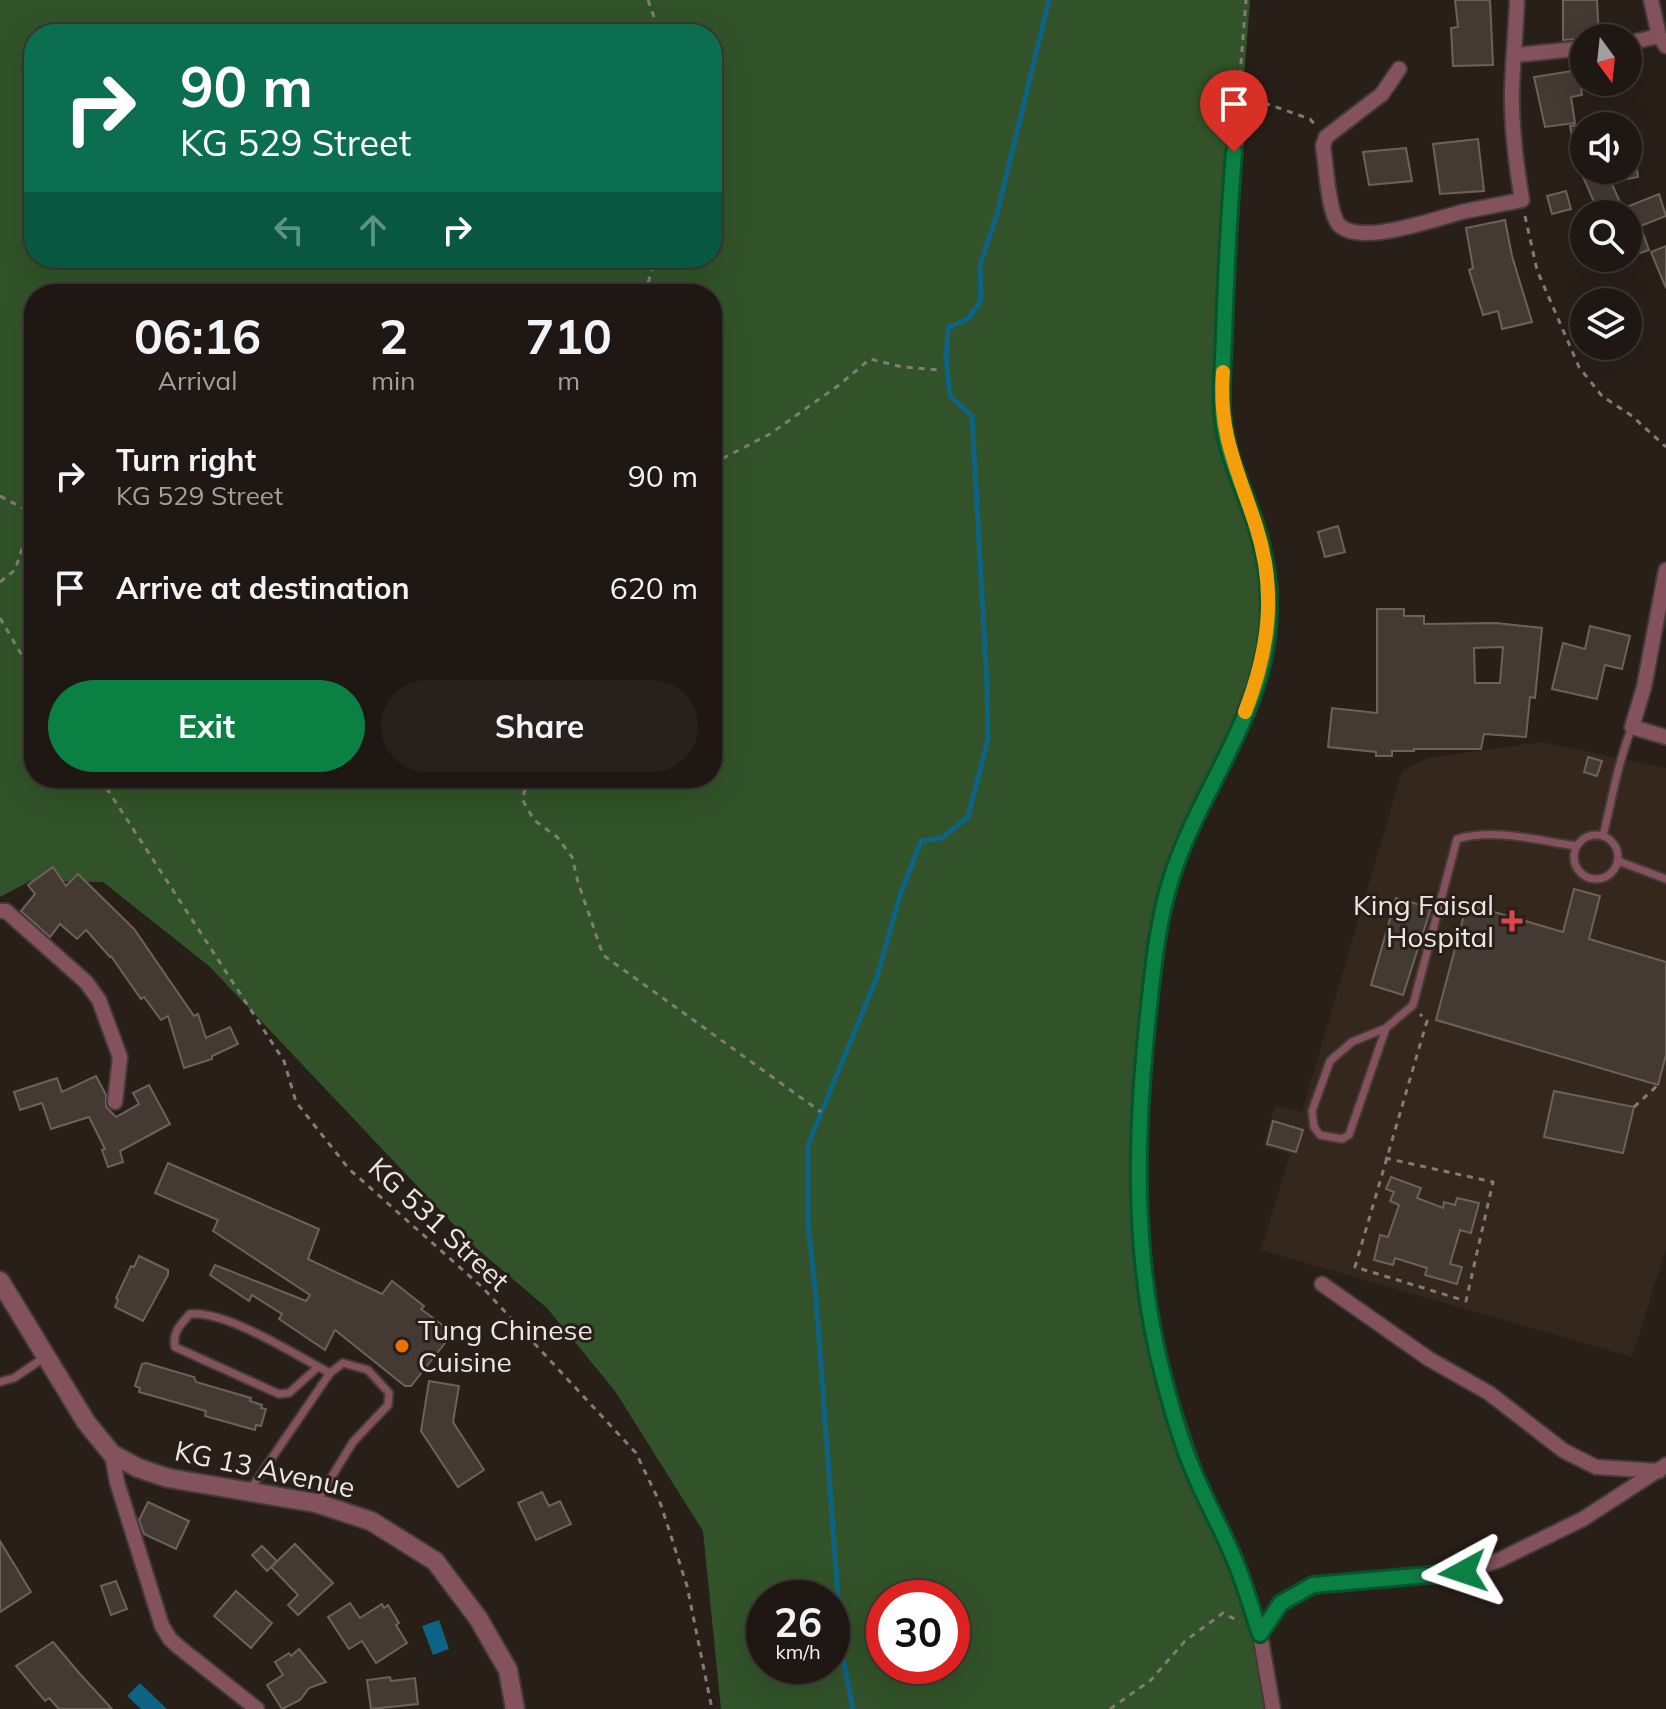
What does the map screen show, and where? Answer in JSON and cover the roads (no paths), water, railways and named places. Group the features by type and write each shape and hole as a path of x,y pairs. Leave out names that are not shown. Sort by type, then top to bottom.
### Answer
{"street":[{"path":"1399,69 1382,94 1326,137 1323,146 1333,210 1339,225 1365,233 1395,230 1522,200 1514,141 1512,87 1517,0"},
{"path":"1642,42 1662,41 1651,0"},
{"path":"1516,55 1570,49"},
{"path":"1239,90 1227,244 1221,394 1233,465 1265,560 1270,590 1268,633 1259,674 1230,751 1215,774 1171,877 1156,937 1140,1092 1140,1220 1146,1298 1164,1382 1195,1474 1234,1558 1260,1634 1273,1709"},
{"path":"1666,570 1644,687 1632,727 1666,737"},
{"path":"0,911 6,911 86,982 99,1000 120,1057 115,1102"},
{"name":"KG 13 Avenue","path":"0,1281 86,1422 112,1454 138,1468 168,1478 316,1503 371,1521 435,1561 478,1618 508,1670 515,1709"},
{"path":"1322,1284 1429,1359 1489,1393 1564,1451 1596,1467 1663,1468"},
{"path":"112,1454 117,1482 162,1626 180,1648 256,1709"},
{"path":"1260,1634 1281,1603 1313,1585 1463,1572 1487,1564 1583,1519 1663,1468"}],"lane":[{"path":"1603,836 1620,757 1632,727"},
{"path":"1386,1028 1349,1135 1342,1139 1320,1135 1314,1127 1312,1111 1330,1061 1352,1042 1386,1028 1413,1005 1457,839 1479,833 1496,834 1576,846"},
{"path":"1587,836 1603,836 1614,844 1618,861 1609,875 1588,878 1574,861 1576,846 1587,836"},
{"path":"1618,861 1666,879"},
{"path":"318,1367 289,1393 279,1394 175,1347 173,1339 178,1327 190,1314 206,1313 229,1321 330,1373"},
{"path":"0,1382 14,1378 45,1357"},
{"path":"249,1491 330,1373 343,1363 368,1370 389,1393 388,1405 353,1442 316,1503"}],"water":[{"path":"439,1620 449,1649 433,1655 422,1626"},
{"path":"140,1683 167,1709 141,1709 127,1696"}],"waterway":[{"path":"853,1709 842,1652 808,1223 808,1145 877,977 900,895 921,841 942,838 968,817 988,739 972,416 950,396 946,357 948,328 969,318 981,300 980,265 997,214 1049,0"}],"place":[{"name":"King Faisal Hospital","path":"1512,921"},
{"name":"Tung Chinese Cuisine","path":"402,1346"}]}
